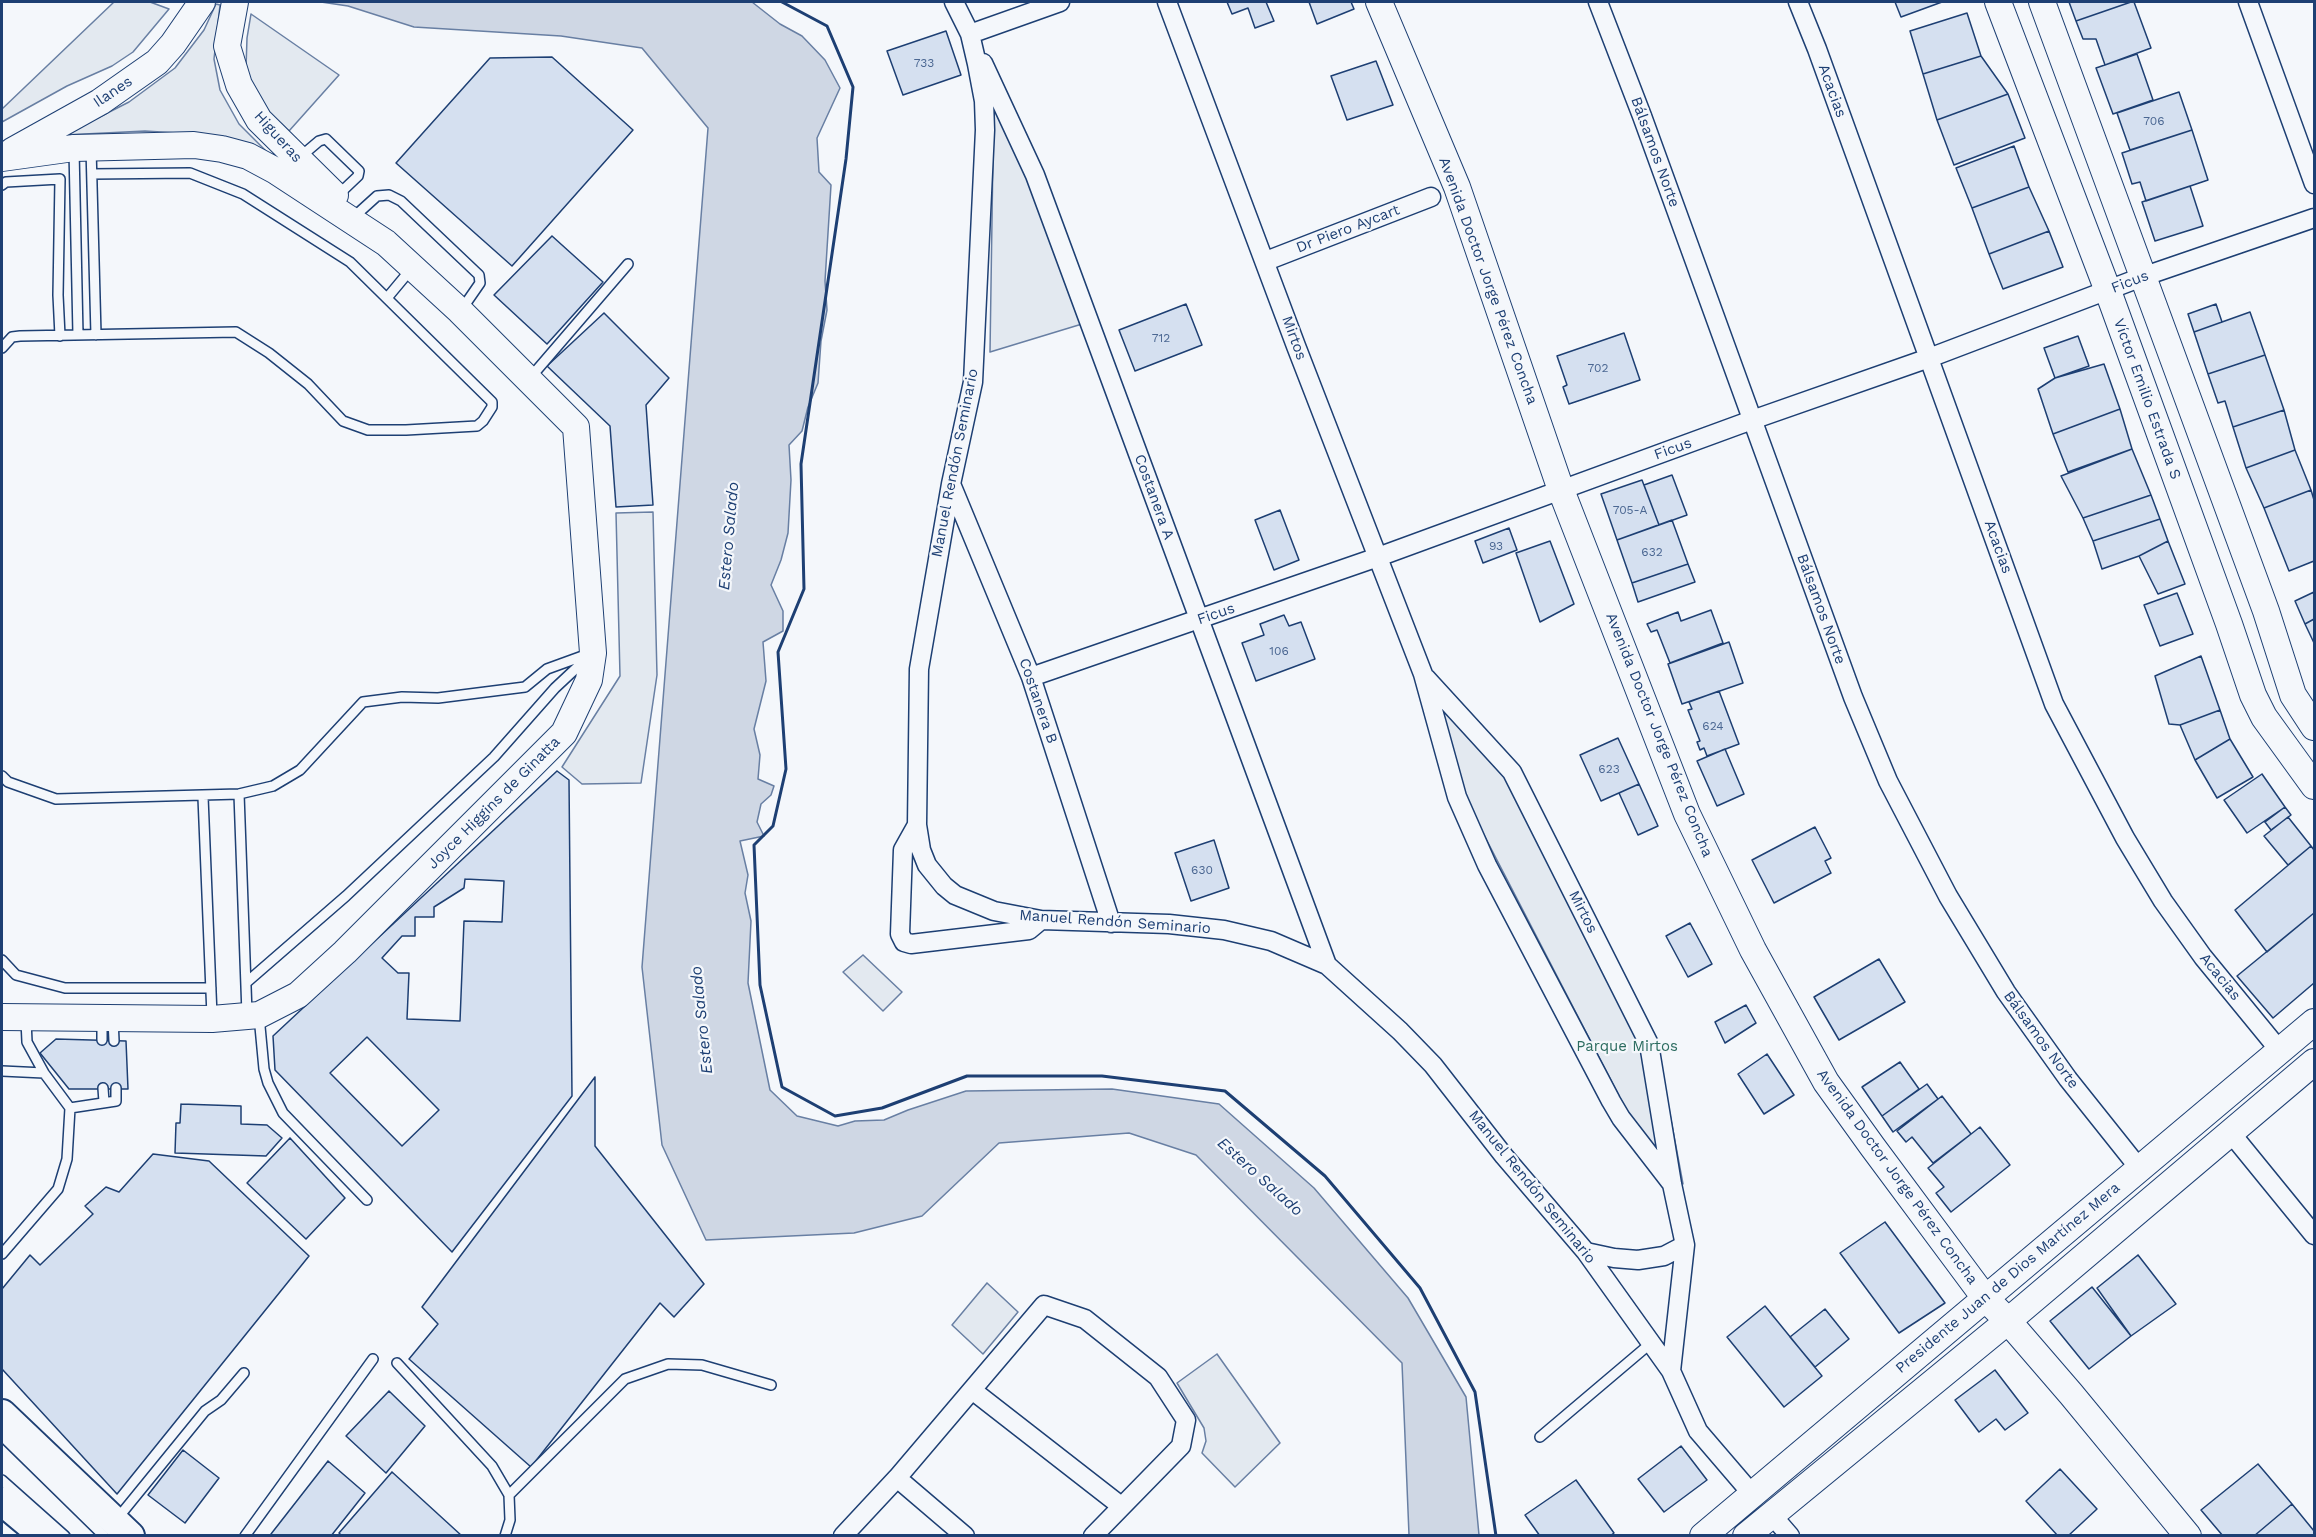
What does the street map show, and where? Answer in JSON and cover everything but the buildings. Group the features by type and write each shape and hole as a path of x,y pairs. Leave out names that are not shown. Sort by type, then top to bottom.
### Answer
{"main road":[{"path":"2,1414 117,1531"},
{"path":"2,1501 47,1535"}],"street":[{"name":"Ilanes","path":"2,158 100,102 157,62 173,44 202,2"},
{"name":"Higueras","path":"235,2 227,46 239,85 259,120 386,243"},
{"name":"Manuel Rendón Seminario","path":"954,2 970,34 984,101 984,163 973,382 951,484 919,669 917,825 921,850 927,865 954,895 994,911 1041,920 1180,925 1224,930 1279,944 1327,965 1400,1031 1432,1065 1504,1156 1586,1252 1671,1371 1698,1431 1752,1494"},
{"path":"970,34 1060,2"},
{"name":"Mirtos","path":"1167,2 1296,346 1423,674 1452,785 1487,865 1616,1110 1672,1184"},
{"name":"Avenida Doctor Jorge Pérez Concha","path":"1378,2 1457,187 1561,490 1687,814 1753,950 1826,1082 1985,1298 2008,1321 2188,1536"},
{"name":"Bálsamos Norte","path":"1598,2 1642,116 1856,705 1888,781 1948,896 2006,992 2068,1079 2139,1168"},
{"name":"Acacias","path":"1798,2 1818,49 2054,704 2125,838 2163,901 2203,957 2280,1051"},
{"name":"Víctor Emilio Estrada S","path":"1998,2 2108,291 2253,694 2264,717 2314,786"},
{"path":"2042,2 2266,611 2293,694 2314,727"},
{"path":"2248,2 2314,183"},
{"name":"Costanera A","path":"970,34 1035,175 1327,965"},
{"path":"2,158 82,148 194,145 248,156 276,171 386,243"},
{"name":"Dr Piero Aycart","path":"1266,261 1431,197"},
{"name":"Ficus","path":"1031,677 1378,557 1752,420 1929,358 2142,276 2314,218"},
{"name":"Joyce Higgins de Ginatta","path":"14,1017 108,1030 253,1016 298,995 564,733 590,680 593,653 576,427 460,311 386,243"},
{"name":"Costanera B","path":"951,484 1031,677 1111,923"},
{"path":"2229,624 2266,611"},
{"name":"Mirtos","path":"1423,674 1512,772 1649,1044 1672,1184 1685,1245 1671,1371"},
{"path":"917,825 903,850 900,934 904,942 911,945 1029,930 1041,920"},
{"path":"2,995 14,1017"},
{"name":"Presidente Juan de Dios Martínez Mera","path":"1703,1536 2314,1022"},
{"name":"Presidente Juan de Dios Martínez Mera","path":"1746,1536 2008,1321 2314,1062"},
{"path":"2230,1132 2314,1235"},
{"path":"1586,1252 1638,1260 1664,1256 1685,1245"},
{"path":"843,1536 897,1478 1044,1305 1085,1319 1158,1377 1186,1420 1181,1446 1093,1536"},
{"path":"972,1390 1121,1506"},
{"path":"897,1478 965,1536"},
{"path":"1771,1514 1790,1536"}],"lane":[{"path":"297,159 322,139 326,139 359,171 358,176 336,196"},
{"path":"82,148 92,174 96,335"},
{"path":"78,335 75,177 82,148"},
{"path":"2,348 12,337 236,332 269,353 308,384 343,422 368,430 477,426 483,422 492,407 492,402 350,262 243,194 189,173 92,174"},
{"path":"2,185 6,182 75,177"},
{"path":"60,179 58,295 60,336"},
{"path":"356,215 377,196 389,195 401,201 479,274 480,284 460,311"},
{"path":"529,380 628,264"},
{"path":"387,298 412,268"},
{"path":"2,776 8,782 56,799 239,794 273,786 300,770 363,702 402,698 438,698 525,687 547,669 593,653"},
{"path":"247,982 346,896 494,757 555,688 593,653"},
{"path":"239,794 247,982 268,1083 283,1113 367,1200"},
{"path":"203,796 212,1019"},
{"path":"2,960 16,975 65,988 211,988"},
{"path":"2,1254 58,1189 67,1159 70,1108 44,1073 14,1017"},
{"path":"2,1071 44,1073"},
{"path":"104,1088 104,1102"},
{"path":"70,1108 116,1101 116,1088"},
{"path":"1540,1437 1651,1343"},
{"path":"245,1536 373,1359"},
{"path":"398,1364 492,1466 509,1495 510,1520 505,1536"},
{"path":"509,1495 625,1379 669,1364 702,1365 771,1385"},
{"path":"2,1436 117,1531 205,1411 221,1400 244,1373"},
{"path":"2,1480 47,1535"}],"green space":[{"path":"114,2 150,2 169,9 133,52 112,66 67,86 2,122 2,109"},
{"path":"216,4 220,5 214,59 220,90 239,124 268,153 209,135 145,131 64,135 129,102 175,68 204,30"},
{"path":"251,14 339,75 289,131 259,102 246,68"},
{"path":"994,87 1082,324 990,352"},
{"path":"653,512 657,675 641,783 582,784 562,767 620,676 616,513"},
{"name":"Parque Mirtos","path":"1423,674 1511,772 1656,1040 1683,1184 1645,1146 1468,804"},
{"path":"863,955 902,992 883,1011 843,972"},
{"path":"987,1283 1018,1312 983,1354 952,1325"},
{"path":"1217,1354 1280,1443 1235,1487 1202,1453 1206,1441 1204,1428 1177,1383"}],"water":[{"name":"Estero Salado","path":"321,2 752,2 780,24 802,36 825,60 840,88 817,138 819,172 831,185 825,281 827,310 821,341 818,383 808,407 802,431 789,445 791,480 788,533 771,585 783,611 783,631 763,642 766,681 754,729 760,755 758,779 774,786 771,795 761,804 757,822 764,836 740,841 748,875 745,893 751,921 748,983 770,1090 797,1116 838,1126 855,1121 884,1120 966,1091 1112,1089 1219,1104 1314,1188 1408,1298 1466,1397 1479,1535 1409,1535 1402,1363 1196,1155 1129,1133 999,1143 922,1216 854,1233 706,1240 662,1145 642,967 708,128 642,48 561,36 414,27 348,6"}],"wall":[{"path":"782,2 827,26 853,87 846,159 801,464 804,589 778,652 786,769 773,826 754,845 760,985 782,1087 835,1116 882,1108 967,1076 1102,1076 1225,1091 1325,1176 1420,1288 1475,1392 1496,1536"}]}
